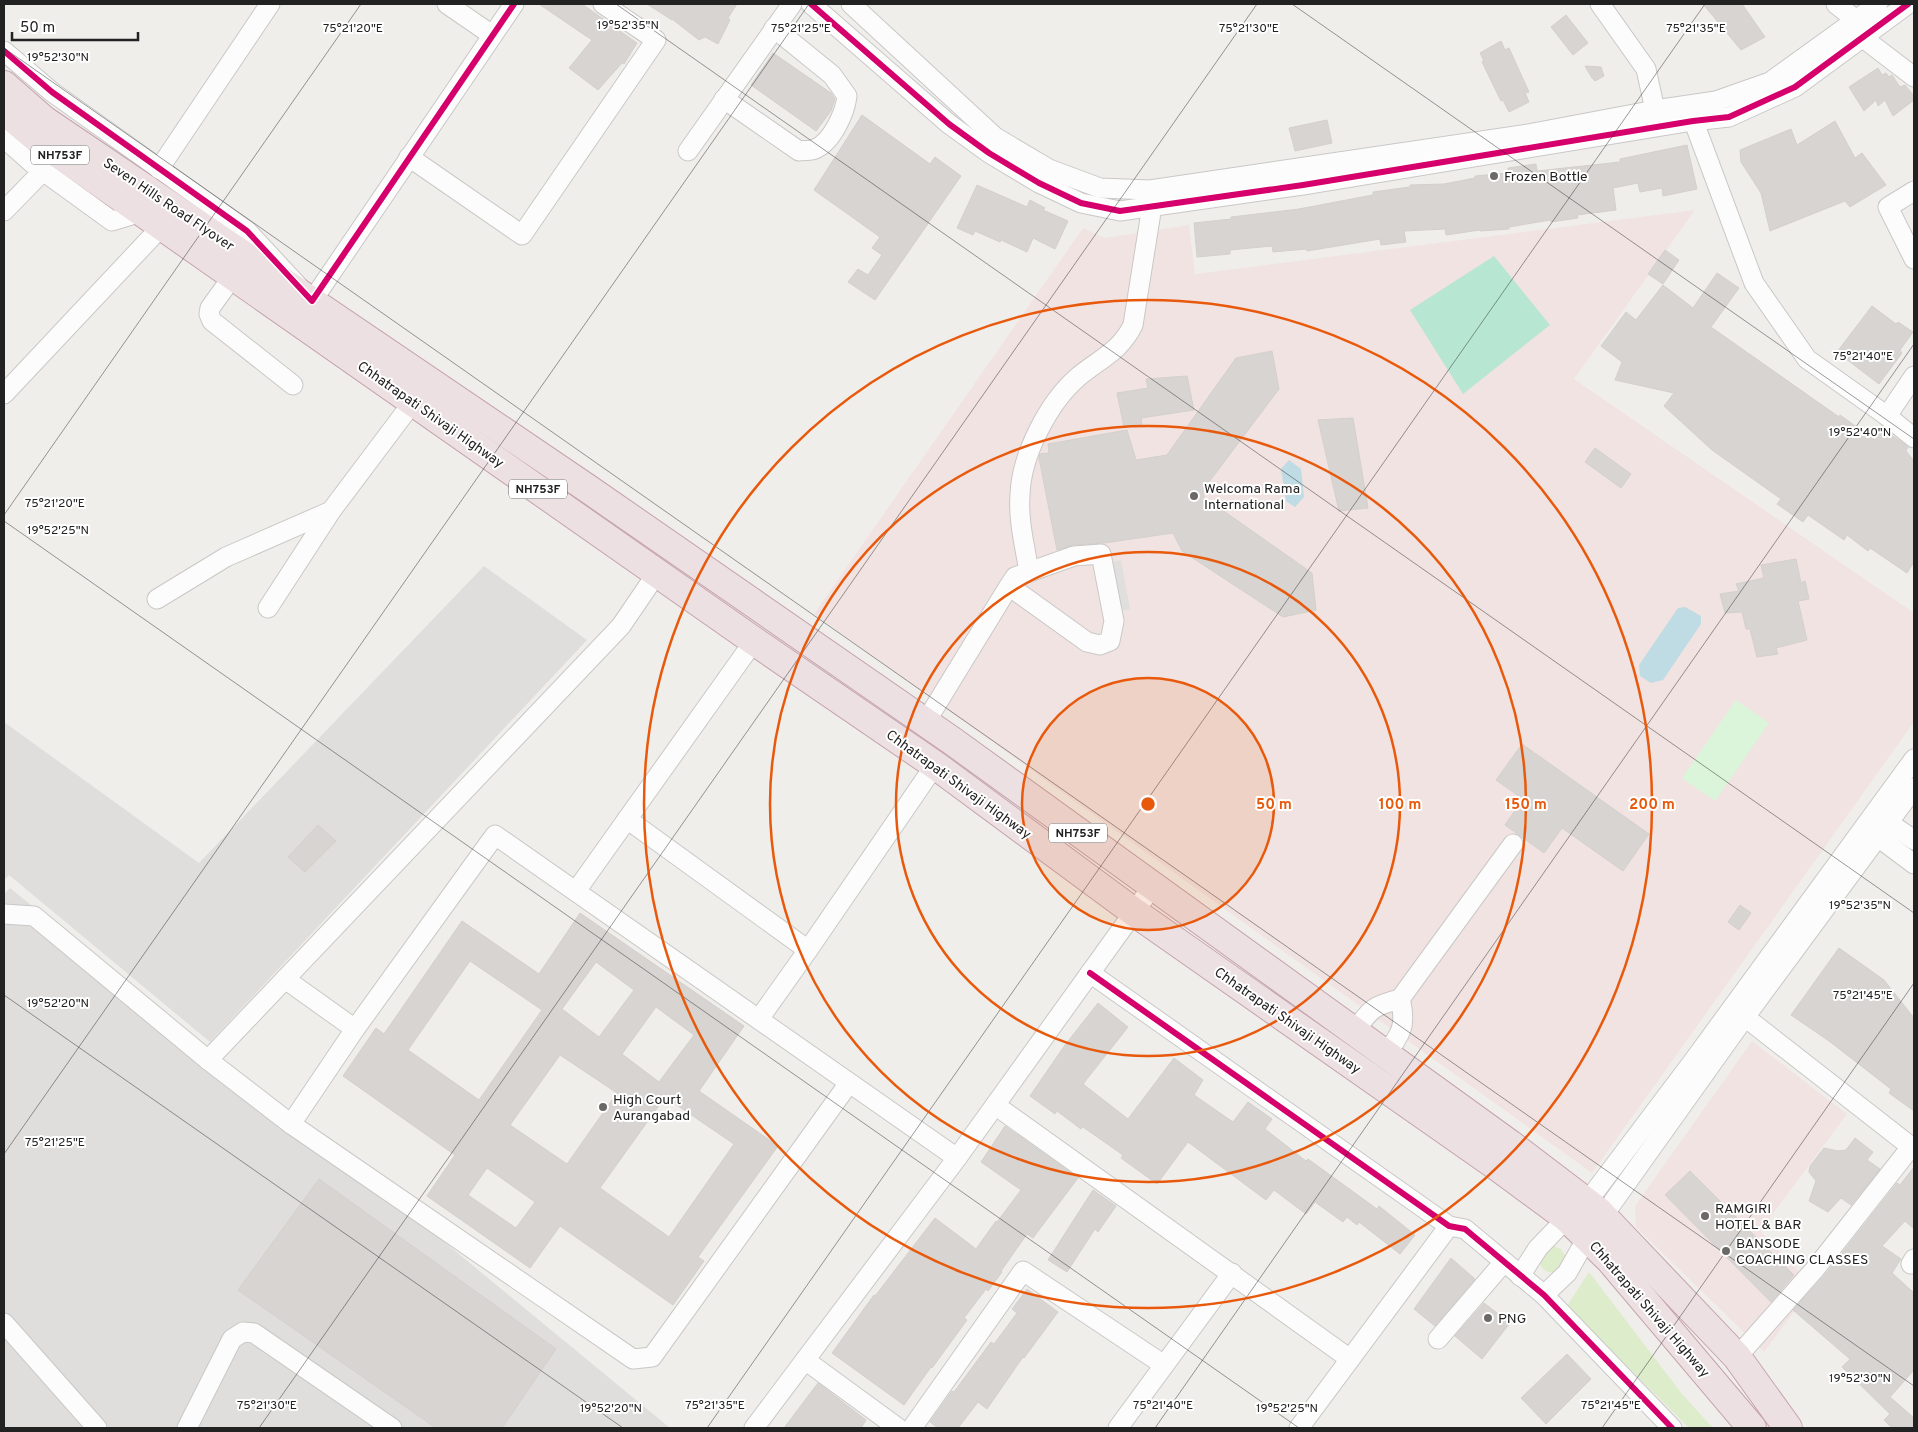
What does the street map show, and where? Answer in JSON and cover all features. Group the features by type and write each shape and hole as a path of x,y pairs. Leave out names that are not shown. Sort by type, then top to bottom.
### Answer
{"highway":[{"name":"Seven Hills Road Flyover","path":"4,85 44,120 312,301"},
{"name":"Seven Hills Road Flyover","path":"4,110 39,140 152,219"},
{"name":"Chhatrapati Shivaji Highway","path":"152,219 934,765 1134,912 1495,1165 1586,1212"},
{"name":"Chhatrapati Shivaji Highway","path":"312,301 595,493 925,723 1510,1144 1586,1212 1737,1357 1788,1428"},
{"name":"Chhatrapati Shivaji Highway","path":"1586,1212 1587,1238 1610,1260 1752,1428"}],"street":[{"path":"159,169 270,4"},
{"path":"447,4 492,35"},
{"path":"4,51 52,92 246,231 312,301 514,4"},
{"path":"409,158 522,235 656,40 603,4"},
{"path":"688,151 792,4"},
{"path":"811,4 949,124 1049,169 1100,188 1150,190 1358,168 1667,126 1716,101 1770,82 1878,4"},
{"path":"851,4 991,144 1039,183 1081,203 1120,211 1358,168 1655,110 1729,117 1795,87 1908,4"},
{"path":"1600,4 1646,70 1655,110 1667,126"},
{"path":"1836,4 1856,20"},
{"path":"724,99 799,151 815,149 831,135 845,110 847,96 832,75 774,28"},
{"path":"1863,38 1914,77"},
{"path":"1690,113 1754,283 1807,359 1887,416 1914,438"},
{"path":"4,138 43,170 112,221 152,219"},
{"path":"4,211 43,170"},
{"path":"1914,191 1888,207 1914,259"},
{"path":"1029,572 1020,518 1020,494 1024,471 1043,421 1061,396 1076,378 1127,339 1133,325 1152,206"},
{"path":"4,394 152,219"},
{"path":"233,276 210,308 209,314 212,321 293,385"},
{"path":"1887,416 1914,376"},
{"path":"268,608 331,511 414,402"},
{"path":"157,600 226,557 331,511"},
{"path":"925,723 1009,586 1015,577 1074,556 1101,554 1114,621 1110,641 1100,645 1087,642 1009,586"},
{"path":"208,1060 621,626 657,573"},
{"path":"576,891 754,641"},
{"path":"1520,1276 1538,1248 1586,1212 1745,1016 1879,827 1914,759"},
{"path":"759,1018 808,950 934,765"},
{"path":"1586,1212 1879,827 1914,788"},
{"path":"627,819 808,950"},
{"path":"1879,827 1914,840"},
{"path":"1879,827 1914,864"},
{"path":"292,1124 355,1029 495,836 759,1018 957,1158"},
{"path":"1354,1032 1369,1012 1380,1004 1400,999 1513,844"},
{"path":"754,1428 996,1105 1152,887"},
{"path":"4,914 34,916 208,1060 292,1124 633,1359 652,1357 849,1083"},
{"path":"1090,973 1449,1226 1465,1229 1544,1295 1672,1428"},
{"path":"285,979 355,1029"},
{"path":"1386,1056 1400,1035 1404,1015 1400,999"},
{"path":"1737,1357 1816,1269 1913,1148 1745,1016"},
{"path":"996,1105 1350,1359"},
{"path":"1299,1428 1449,1226"},
{"path":"1544,1295 1567,1273 1587,1238"},
{"path":"1438,1339 1504,1262"},
{"path":"912,1428 1023,1272 1164,1365"},
{"path":"1118,1428 1232,1273"},
{"path":"4,1323 97,1428"},
{"path":"187,1428 232,1339 243,1332 254,1333 392,1428"},
{"path":"805,1360 898,1428"}],"shaded area":[{"path":"1695,210 1574,379 1914,613 1914,722 1592,1173 814,614 1083,228 1105,238 1189,225 1195,274"},
{"path":"1121,560 1130,609 1112,613 1103,564"},
{"path":"484,566 587,640 210,1042 9,875 4,880 4,722 199,863"},
{"path":"10,888 238,1072 670,1428 4,1428 4,894"},
{"path":"1752,1041 1847,1114 1760,1231 1813,1286 1764,1352 1636,1227 1635,1206"}],"green space":[{"path":"1494,256 1550,325 1463,394 1410,310"},
{"path":"1736,700 1769,723 1715,801 1682,778"},
{"path":"1553,1246 1561,1249 1566,1257 1557,1272 1547,1271 1542,1268 1539,1259"},
{"path":"1589,1272 1682,1394 1713,1428 1689,1428 1567,1306"}],"water":[{"path":"1289,460 1301,469 1304,497 1295,507 1286,501 1281,469"},
{"path":"1685,607 1701,616 1701,624 1663,680 1651,683 1640,676 1639,665 1678,608"}],"building":[{"path":"539,4 582,4 637,43 624,64 622,63 598,90 569,68 592,40"},
{"path":"647,4 737,4 728,18 730,20 718,44 705,37 699,40 672,19"},
{"path":"1703,4 1742,4 1765,37 1741,50"},
{"path":"1566,15 1588,43 1573,55 1551,27"},
{"path":"1501,41 1505,50 1509,48 1529,92 1525,93 1529,102 1509,112 1503,100 1501,101 1482,62 1484,61 1480,53"},
{"path":"773,53 831,93 835,99 831,111 816,131 751,85"},
{"path":"1585,66 1601,67 1604,76 1595,81"},
{"path":"1878,68 1882,75 1886,73 1889,77 1892,75 1900,87 1905,85 1914,96 1914,100 1893,116 1885,100 1878,106 1876,100 1864,111 1849,87"},
{"path":"862,115 930,164 935,157 961,176 875,300 848,282 858,269 868,275 882,255 872,248 880,237 814,190"},
{"path":"1327,120 1332,143 1295,151 1289,128"},
{"path":"1835,121 1855,158 1862,153 1886,185 1850,207 1845,201 1770,231 1761,193 1741,162 1740,150 1791,129 1797,145"},
{"path":"1687,145 1697,189 1663,196 1662,188 1640,192 1638,183 1613,188 1616,210 1577,215 1578,218 1551,222 1550,220 1509,227 1509,229 1480,230 1446,235 1445,229 1404,231 1406,242 1381,245 1380,239 1307,251 1306,249 1273,252 1272,246 1230,250 1230,254 1197,257 1194,223 1299,209 1373,195 1373,192 1410,187 1410,185 1444,184 1475,178 1475,176 1508,173 1508,168 1536,164 1537,171 1620,162 1620,159"},
{"path":"977,185 1027,207 1030,200 1045,208 1043,210 1068,221 1055,249 1033,238 1027,252 975,231 973,235 957,228"},
{"path":"1665,250 1679,260 1663,284 1648,274"},
{"path":"1717,273 1739,288 1711,327 1875,440 1883,429 1908,447 1906,451 1914,461 1914,562 1907,573 1870,548 1868,551 1847,535 1844,540 1808,515 1803,522 1777,504 1781,499 1712,450 1664,406 1674,393 1615,380 1622,362 1601,346 1626,312 1636,320 1663,285 1693,308"},
{"path":"1872,306 1896,324 1898,322 1913,332 1900,350 1902,353 1879,384 1837,352"},
{"path":"1272,351 1279,389 1203,490 1206,510 1218,507 1312,573 1316,610 1283,617 1182,551 1173,533 1104,543 1073,545 1057,550 1039,458 1040,454 1049,453 1048,444 1127,430 1136,460 1167,455 1236,358"},
{"path":"1187,376 1194,410 1141,418 1142,425 1124,427 1117,393 1148,388 1146,379"},
{"path":"1353,418 1368,508 1339,511 1318,420"},
{"path":"1595,448 1631,474 1621,488 1585,462"},
{"path":"1796,559 1801,583 1805,581 1809,599 1798,601 1807,640 1776,648 1778,654 1757,657 1750,629 1746,629 1742,612 1725,613 1720,594 1739,591 1736,584 1764,578 1761,565"},
{"path":"1522,744 1649,834 1623,871 1562,828 1544,853 1505,825 1523,799 1496,780"},
{"path":"318,825 336,841 305,872 288,857"},
{"path":"1740,905 1751,913 1739,930 1728,922"},
{"path":"580,913 744,1026 699,1091 778,1146 698,1257 704,1261 673,1305 560,1226 530,1268 427,1196 455,1155 343,1076 376,1028 384,1034 462,921 539,974","holes":["470,961 542,1010 479,1100 408,1050","596,962 634,990 599,1037 562,1009","656,1007 694,1035 659,1082 622,1054","560,1055 617,1093 567,1164 510,1125","665,1097 734,1144 669,1237 600,1188","487,1168 535,1202 516,1228 468,1195"]},
{"path":"1839,948 1884,980 1914,1018 1914,1111 1889,1093 1891,1089 1829,1041 1791,1015"},
{"path":"1098,1003 1128,1027 1083,1084 1128,1119 1174,1058 1203,1080 1194,1095 1233,1122 1248,1102 1272,1119 1265,1129 1306,1161 1308,1159 1377,1209 1379,1206 1415,1235 1400,1254 1359,1222 1357,1225 1347,1217 1343,1222 1315,1202 1306,1214 1274,1190 1266,1200 1188,1142 1157,1184 1121,1158 1123,1155 1083,1127 1081,1129 1057,1111 1055,1114 1030,1096 1065,1045"},
{"path":"1005,1126 1078,1178 1033,1238 1027,1234 988,1291 986,1289 964,1318 967,1320 904,1405 832,1353 874,1295 935,1218 976,1249 997,1222 1021,1190 981,1162"},
{"path":"1855,1138 1873,1152 1867,1160 1880,1169 1851,1205 1841,1198 1828,1212 1809,1201 1816,1181 1809,1172 1810,1166 1824,1148 1838,1151 1846,1150"},
{"path":"1914,1167 1914,1229 1905,1221 1882,1246 1901,1259 1892,1273 1914,1293 1914,1370 1890,1397 1914,1418 1914,1428 1892,1428 1884,1420 1890,1414 1842,1367 1850,1359 1793,1310 1824,1276 1897,1183 1900,1185"},
{"path":"1690,1171 1794,1275 1771,1302 1665,1195"},
{"path":"319,1179 556,1349 502,1428 436,1428 238,1290"},
{"path":"1093,1190 1116,1206 1098,1232 1095,1229 1067,1272 1048,1260"},
{"path":"1451,1258 1475,1279 1435,1326 1414,1309"},
{"path":"1027,1289 1058,1312 1023,1357 987,1409 978,1402 958,1428 938,1428 930,1422 991,1342 994,1344 1017,1313 1012,1309"},
{"path":"1484,1303 1510,1323 1482,1359 1455,1336"},
{"path":"1567,1354 1591,1379 1546,1424 1521,1398"},
{"path":"818,1383 866,1420 861,1428 784,1428"}],"cycle path":[{"path":"4,51 52,92 247,231 312,301 514,4"},
{"path":"811,4 949,124 989,153 1039,183 1081,203 1120,211 1303,185 1693,121 1729,117 1795,87 1908,4"},
{"path":"1090,973 1449,1226 1465,1229 1544,1295 1672,1428"}],"place":[{"name":"Frozen Bottle","path":"1494,176"},
{"name":"Welcoma Rama International","path":"1194,496"},
{"name":"High Court Aurangabad","path":"603,1107"},
{"name":"RAMGIRI HOTEL & BAR","path":"1705,1216"},
{"name":"BANSODE COACHING CLASSES","path":"1726,1251"},
{"name":"PNG","path":"1488,1318"}]}
